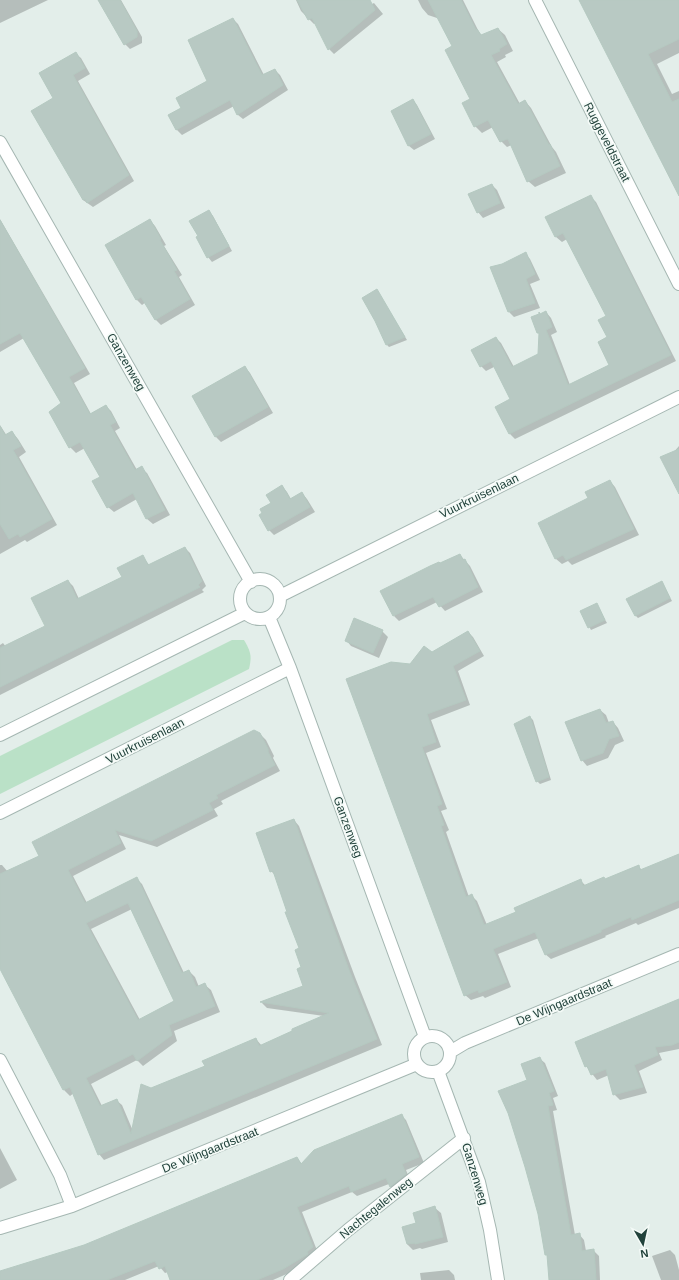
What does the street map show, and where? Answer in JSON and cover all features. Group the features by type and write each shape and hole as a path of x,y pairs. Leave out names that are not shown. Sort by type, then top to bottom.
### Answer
{"street":[{"name":"Ruggeveldstraat","path":"535,0 679,284"},
{"name":"Ganzenweg","path":"0,142 251,582"},
{"name":"Vuurkruisenlaan","path":"280,596 679,397"},
{"path":"258,580 266,580 272,583 280,596 278,609 269,617 256,619 245,613 241,607 240,599 242,592 251,582 258,580"},
{"path":"0,735 245,613"},
{"name":"Ganzenweg","path":"269,617 290,668 425,1037"},
{"name":"Vuurkruisenlaan","path":"0,813 290,668"},
{"name":"De Wijngaardstraat","path":"450,1052 465,1043 679,954"},
{"path":"436,1036 442,1039 446,1043 450,1052 448,1062 444,1068 438,1071 427,1072 417,1064 414,1058 416,1046 425,1037 436,1036"},
{"path":"0,1060 60,1175 72,1206"},
{"name":"De Wijngaardstraat","path":"0,1228 72,1206 417,1064"},
{"name":"Ganzenweg","path":"438,1071 479,1182 492,1237 498,1280"},
{"name":"Nachtegalenweg","path":"290,1280 348,1230 464,1138"}],"green space":[{"path":"232,640 244,640 250,654 249,669 0,794 0,756"}],"building":[{"path":"98,0 120,0 137,31 137,37 124,45"},
{"path":"297,0 370,0 375,10 328,50 312,18 308,20"},
{"path":"428,0 461,0 476,30 477,29 481,35 498,28 507,44 499,49 500,51 491,55 518,104 525,100 549,145 550,144 560,166 527,182 508,139 500,142 488,120 474,127 462,103 470,99 445,50 452,46"},
{"path":"579,0 679,0 679,39 648,54 672,102 679,99 679,196"},
{"path":"233,18 262,75 275,69 283,85 237,115 230,100 176,130 168,115 181,108 176,98 207,81 188,40"},
{"path":"76,52 85,68 73,75 129,175 87,203 85,199 83,200 31,111 53,98 39,73"},
{"path":"413,99 431,134 408,146 391,111"},
{"path":"492,184 500,203 477,213 468,194"},
{"path":"591,195 671,355 509,434 495,407 510,399 491,361 480,367 471,350 496,337 512,367 538,354 539,333 537,333 531,317 539,314 539,312 540,314 546,311 552,327 546,330 568,385 609,365 598,342 607,337 598,320 606,316 563,233 555,237 545,217"},
{"path":"209,210 229,246 207,258 196,237 198,236 189,221"},
{"path":"150,219 177,270 174,271 190,299 155,320 141,297 136,300 105,245"},
{"path":"0,220 85,368 69,377 90,414 106,405 116,422 110,425 135,470 142,466 165,510 146,519 133,493 107,508 92,481 100,477 80,442 69,448 49,412 61,403 20,333 0,344"},
{"path":"526,252 535,274 526,279 535,303 508,312 490,267 502,264"},
{"path":"377,289 405,337 386,345 362,298"},
{"path":"245,366 268,407 215,437 192,396"},
{"path":"0,426 5,435 12,431 21,446 13,450 52,519 20,537 18,534 9,539 0,524"},
{"path":"679,449 679,494 660,457"},
{"path":"610,480 634,529 566,560 563,555 555,559 538,523 588,498 585,492"},
{"path":"282,485 290,499 302,492 310,507 268,531 259,515 262,513 260,509 271,503 266,495"},
{"path":"185,547 202,581 198,585 200,587 0,687 0,648 45,626 31,598 68,580 77,599 122,577 117,568 143,555 148,565"},
{"path":"460,554 463,560 465,559 478,587 439,607 433,597 393,616 380,591 430,566"},
{"path":"662,581 670,598 635,616 626,599"},
{"path":"597,603 605,620 588,628 580,611"},
{"path":"354,618 383,630 373,653 345,641"},
{"path":"468,631 480,651 453,666 466,700 427,714 436,742 422,747 442,804 437,806 444,825 441,826 466,897 472,894 484,925 516,912 514,908 581,879 583,886 639,865 640,870 679,854 679,900 632,920 631,917 601,930 601,932 545,955 535,932 493,949 507,982 479,993 478,990 464,996 346,679 391,662 410,664 424,646 432,652"},
{"path":"600,709 606,723 613,721 619,736 609,739 603,753 581,761 565,722"},
{"path":"530,716 549,777 536,782 514,724"},
{"path":"254,730 260,733 275,765 216,795 218,798 209,803 213,810 151,841 115,830 121,843 68,870 85,903 137,877 182,973 189,970 196,987 205,983 215,1006 169,1025 172,1035 137,1061 133,1054 86,1078 100,1106 117,1099 131,1134 141,1084 151,1088 205,1066 202,1061 256,1038 259,1046 292,1031 292,1029 329,1013 260,1002 303,986 297,969 301,967 295,950 299,948 285,912 287,912 273,871 270,872 256,833 294,819 349,970 377,1039 98,1155 70,1087 63,1090 0,969 0,874 39,856 32,842","holes":["128,903 174,1001 138,1020 86,923"]},
{"path":"679,999 679,1042 672,1045 655,1047 658,1055 634,1065 643,1087 613,1095 606,1069 591,1075 587,1066 585,1067 575,1042"},
{"path":"540,1057 554,1091 549,1093 553,1105 548,1106 571,1235 580,1233 582,1251 594,1249 596,1280 549,1280 547,1255 545,1255 538,1214 508,1113 498,1091 527,1080 521,1064"},
{"path":"402,1114 419,1157 402,1164 406,1174 390,1187 386,1178 351,1192 349,1186 297,1207 313,1247 307,1252 308,1254 283,1269 257,1280 170,1280 165,1266 159,1269 155,1261 107,1280 0,1280 0,1271 84,1245 297,1157 301,1164 314,1150"},
{"path":"435,1206 443,1237 415,1244 407,1244 402,1227 416,1223 413,1213"}]}
